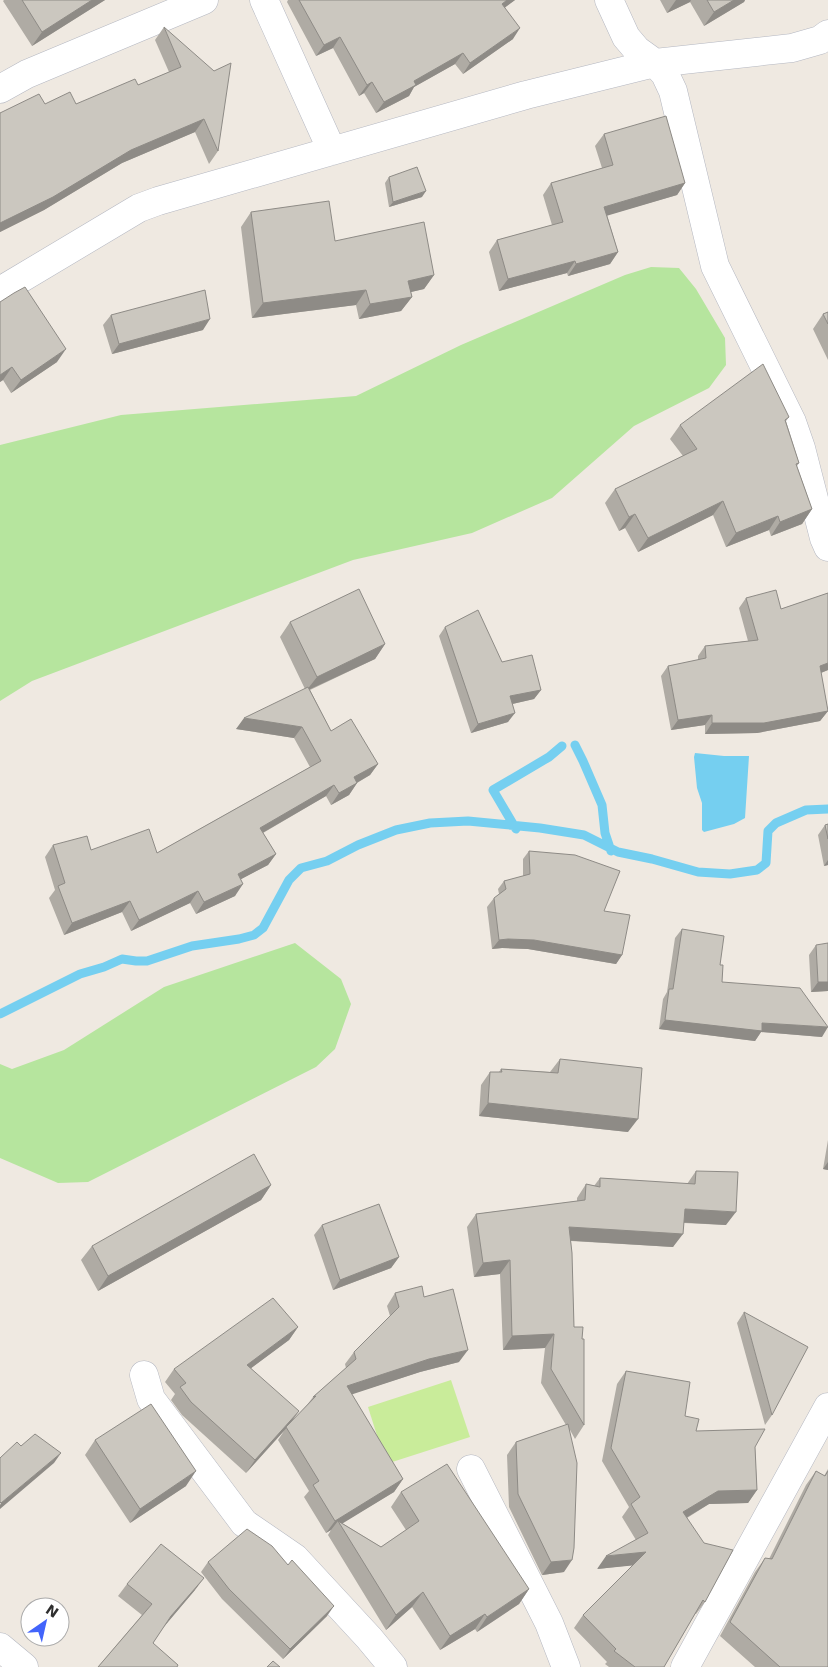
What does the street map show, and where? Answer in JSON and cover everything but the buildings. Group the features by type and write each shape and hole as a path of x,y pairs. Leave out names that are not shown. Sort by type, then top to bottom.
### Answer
{"street":[{"path":"0,88 26,74 204,0"},
{"path":"264,0 332,151"},
{"path":"609,0 626,37 637,50 655,63 665,74 673,91 715,266 792,422 828,547"},
{"path":"0,291 138,208 526,95 655,63 792,48 820,40 828,34"},
{"path":"144,1375 151,1399 244,1523 295,1558 370,1638 392,1667"},
{"path":"685,1667 828,1407"},
{"path":"471,1469 548,1623 566,1667"},
{"path":"0,1647 24,1667"}],"green space":[{"path":"651,267 679,268 696,289 725,338 726,365 709,388 634,426 552,498 472,533 353,560 32,681 0,701 0,445 121,415 356,396 461,345 625,275"},
{"path":"295,943 341,979 351,1004 335,1049 316,1067 88,1182 58,1183 0,1158 0,1064 12,1069 64,1050 164,987"},
{"path":"451,1380 470,1437 386,1464 368,1407"}],"water":[{"path":"695,753 749,756 745,818 734,824 704,832 702,830 702,803 697,788"}],"waterway":[{"path":"575,745 602,805 605,833 611,851"},
{"path":"516,829 493,790 549,757 562,746"},
{"path":"0,1014 80,974 122,959 147,961 192,946 254,935 263,928 289,880 301,868 327,861 358,845 396,830 430,823 468,821 540,828 584,835 618,852 698,872 730,874 757,870 766,863 768,831 776,823 806,810 828,809"}]}
